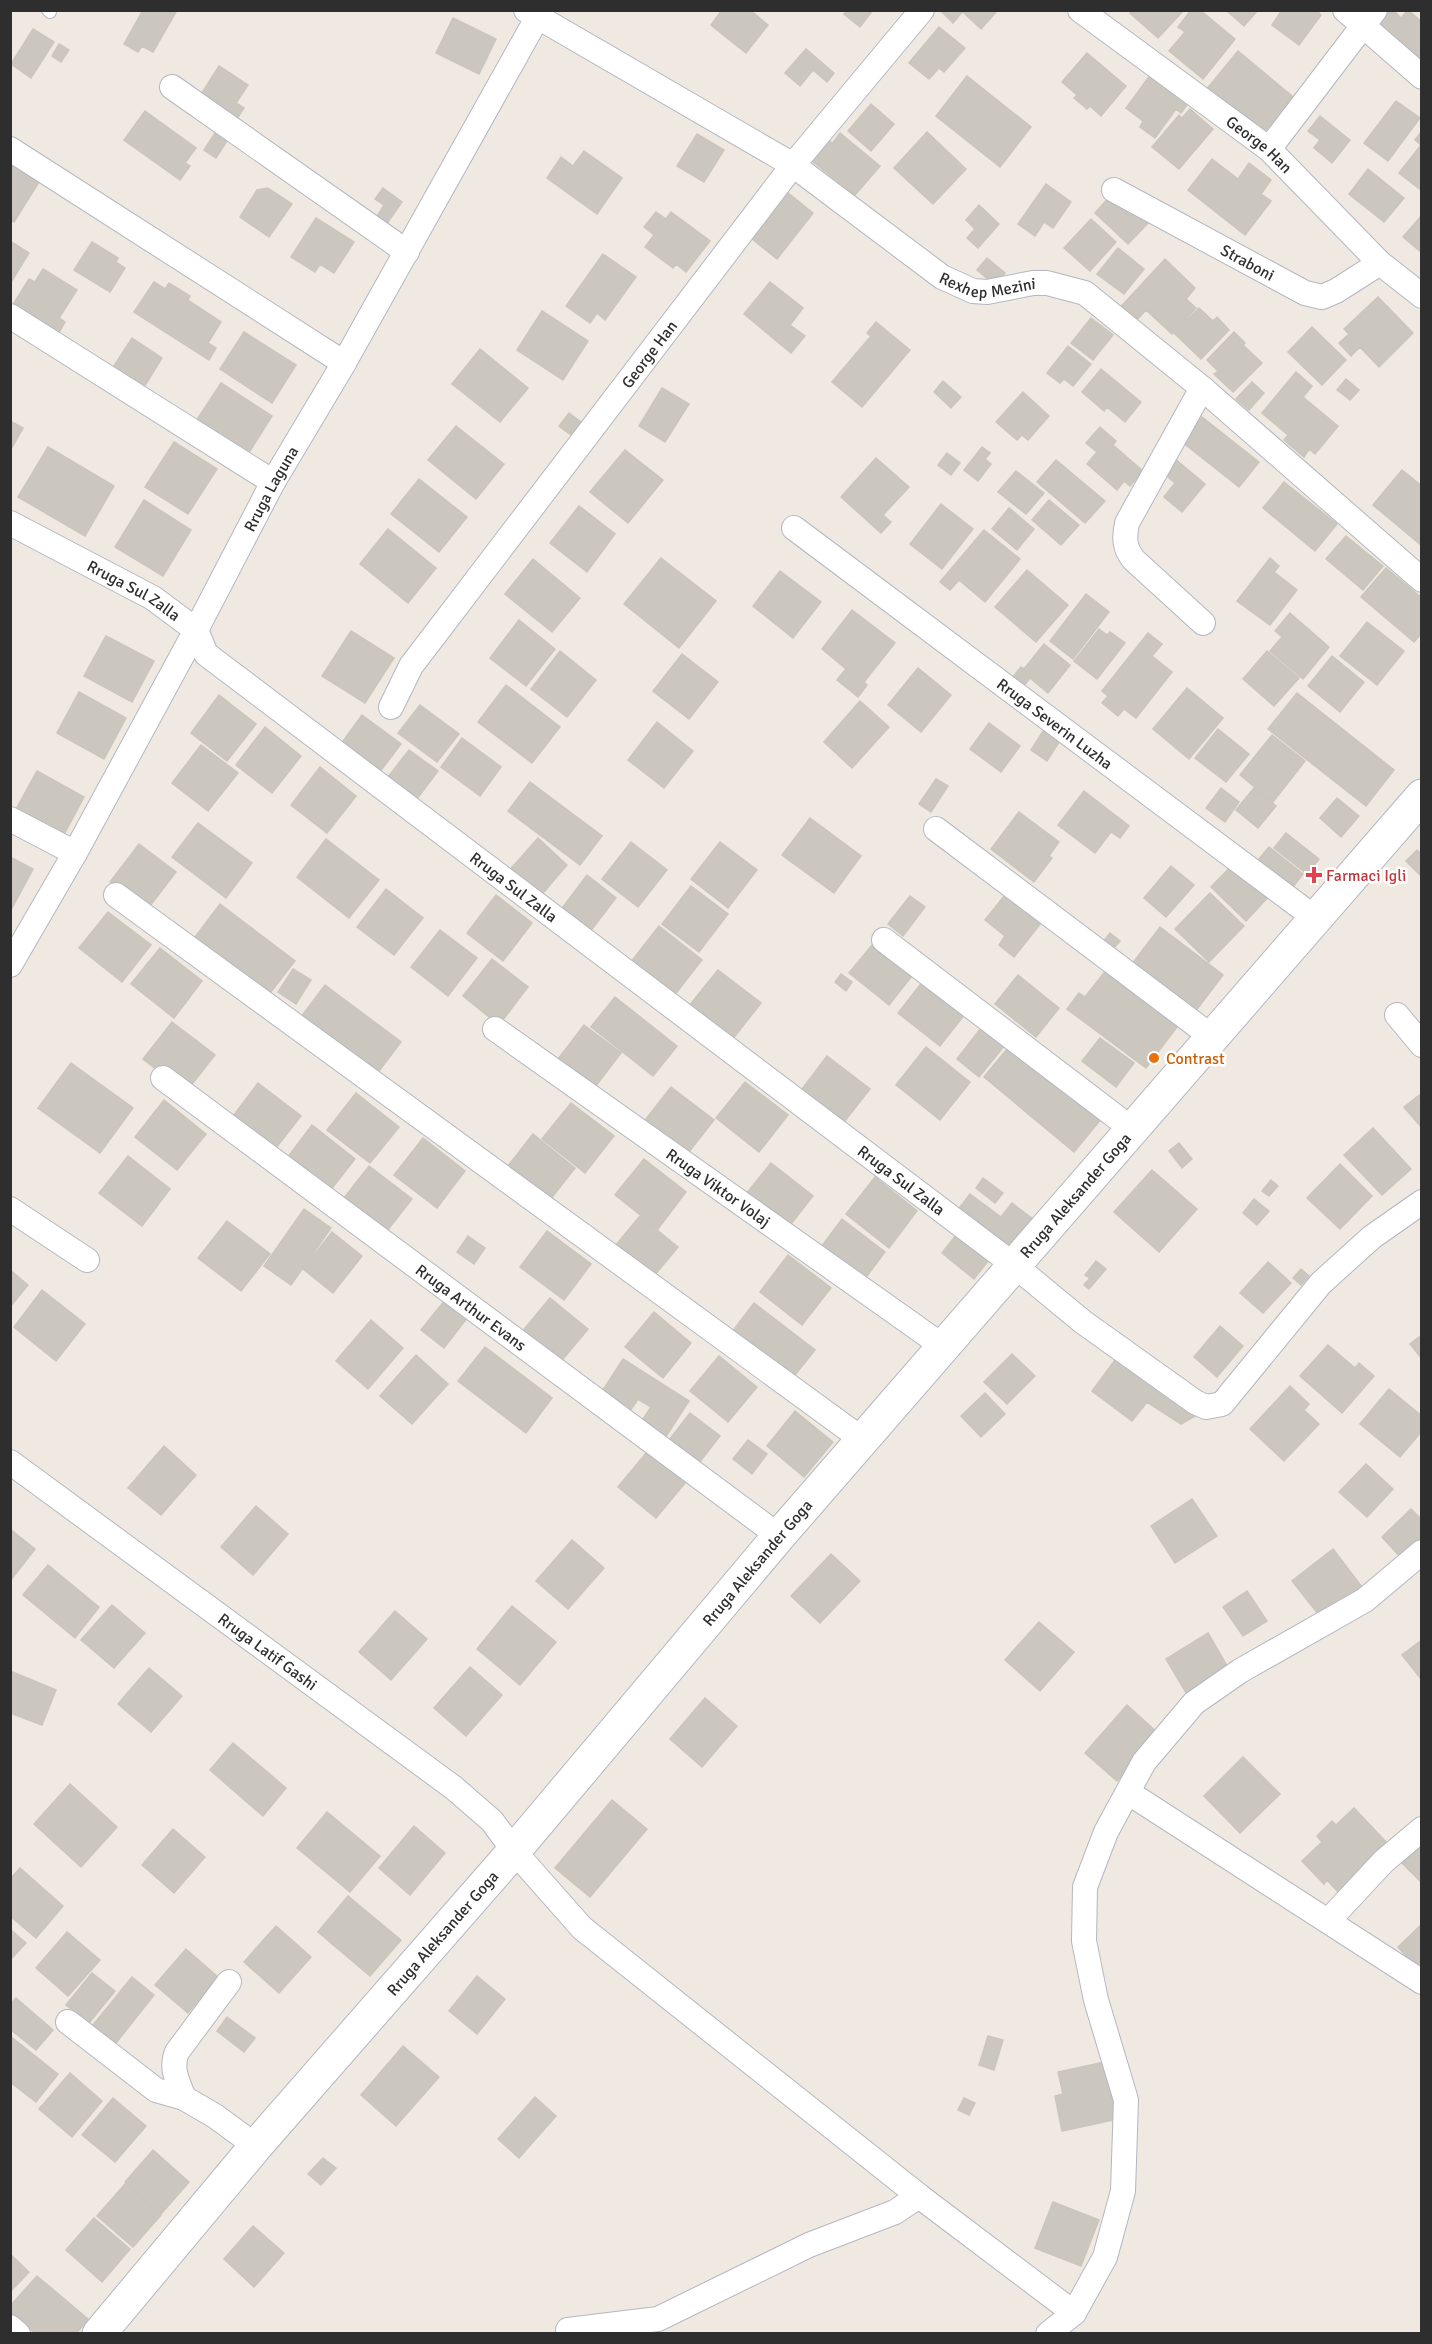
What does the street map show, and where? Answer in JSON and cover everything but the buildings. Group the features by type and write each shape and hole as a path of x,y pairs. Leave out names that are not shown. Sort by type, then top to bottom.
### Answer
{"main road":[{"name":"Rruga Aleksander Goga","path":"99,2334 256,2146 514,1851 779,1536 1422,796"}],"street":[{"name":"George Han","path":"391,706 411,666 793,165 922,10"},
{"name":"George Han","path":"1080,10 1269,149 1380,262 1422,296"},
{"path":"1345,10 1370,18 1422,77"},
{"name":"Rexhep Mezini","path":"534,13 793,165 942,277 957,285 987,292 1047,283 1085,292 1202,388 1422,580"},
{"name":"Rruga Laguna","path":"10,965 75,853 273,482 407,252 534,13"},
{"path":"1269,149 1370,18"},
{"path":"172,87 407,252"},
{"path":"10,149 344,363"},
{"name":"Straboni","path":"1114,190 1305,293 1322,297 1336,291 1380,262"},
{"path":"10,316 273,482"},
{"path":"1202,388 1127,523 1124,538 1128,552 1203,623"},
{"name":"Rruga Sul Zalla","path":"10,524 153,598 196,630 206,654 1014,1265 1083,1322 1195,1402 1206,1407 1222,1404 1321,1282 1372,1237 1422,1202"},
{"name":"Rruga Severin Luzha","path":"794,528 1315,918"},
{"path":"10,819 75,853"},
{"path":"936,829 1212,1037"},
{"path":"116,895 862,1440"},
{"path":"884,940 1132,1129"},
{"path":"1397,1015 1422,1045"},
{"name":"Rruga Viktor Volaj","path":"495,1029 944,1347"},
{"name":"Rruga Arthur Evans","path":"163,1078 779,1536"},
{"path":"10,1209 87,1260"},
{"name":"Rruga Latif Gashi","path":"10,1462 454,1788 492,1821 514,1851 582,1928 919,2196 1074,2313"},
{"path":"1048,2334 1074,2313 1105,2257 1123,2191 1126,2100 1096,2000 1084,1941 1085,1887 1107,1832 1144,1762 1194,1703 1240,1671 1365,1600 1422,1552"},
{"path":"1129,1793 1422,1982"},
{"path":"1329,1920 1384,1861 1422,1829"},
{"path":"184,2098 174,2073 173,2061 177,2052 229,1982"},
{"path":"68,2022 156,2090 184,2098 215,2116 256,2146"},
{"path":"568,2330 658,2319 809,2245 895,2212 919,2196"},
{"path":"10,2327 18,2334"}],"place":[{"name":"Farmaci Igli","path":"1314,875"},
{"name":"Contrast","path":"1154,1058"}]}
